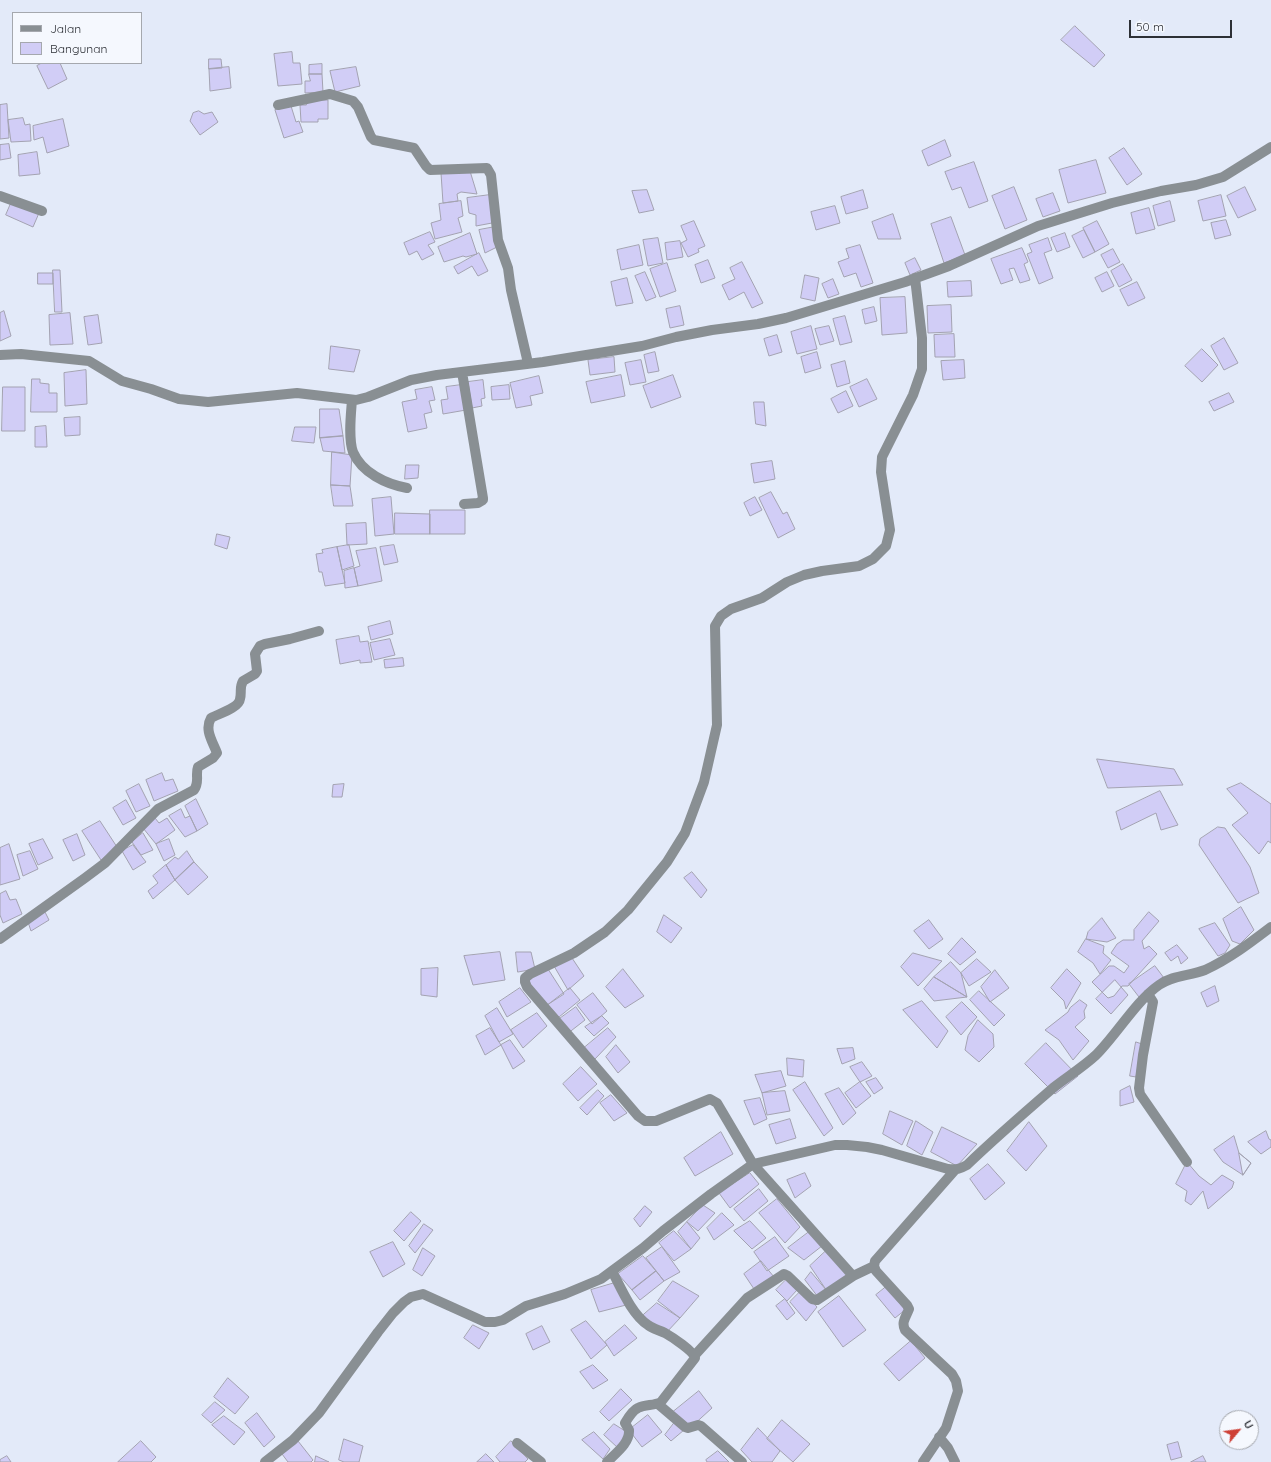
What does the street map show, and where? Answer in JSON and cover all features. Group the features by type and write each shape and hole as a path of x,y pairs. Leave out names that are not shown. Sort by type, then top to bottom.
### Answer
{"street":[{"path":"278,105 330,94 353,101 358,107 371,137 374,140 414,148 430,170 487,168 491,175 498,240 508,268 511,290 528,363"},
{"path":"0,354 21,354 89,362 122,381 179,399 208,402 297,393 352,400 368,397 411,380 437,375 642,346 712,330 758,324 786,318 949,266 1038,226 1112,203 1161,191 1196,185 1223,177 1271,147"},
{"path":"0,196 42,211"},
{"path":"853,1276 753,1164 717,1103 710,1099 656,1121 646,1121 638,1116 527,987 525,978 530,974 574,954 605,932 628,910 662,868 685,834 704,782 717,725 715,626 721,616 731,609 770,594 787,582 804,575 859,566 873,559 886,546 890,530 882,472 882,457 913,395 922,369 922,338 915,278"},
{"path":"462,372 483,498 483,500 478,503 464,504"},
{"path":"352,400 350,427 353,451 359,462 381,480 394,486 407,488"},
{"path":"0,939 100,867 158,808 194,790 198,782 198,766 213,758 217,753 209,734 209,721 211,718 233,708 239,702 240,689 243,680 255,674 257,671 255,654 260,646 319,630"},
{"path":"923,1462 946,1428 958,1391 956,1381 952,1374 903,1326 903,1321 909,1309 876,1271 874,1261 955,1170 967,1165 1003,1131 1095,1056 1148,994 1171,978 1198,972 1233,956 1271,927"},
{"path":"1148,994 1153,1002 1145,1043 1139,1088 1140,1094 1187,1162"},
{"path":"265,1462 294,1440 319,1413 393,1313 411,1297 423,1294 474,1319 484,1322 503,1320 526,1306 565,1294 601,1279 711,1194 753,1164 835,1145 847,1145 874,1148 955,1170"},
{"path":"607,1462 625,1444 628,1438 629,1430 625,1423 636,1408 658,1404 664,1400 694,1361 695,1355 747,1298 784,1274 814,1300 820,1299 853,1276 874,1266"},
{"path":"612,1271 634,1310 646,1324 670,1336 695,1355"},
{"path":"658,1404 685,1427 701,1426 742,1462"},
{"path":"939,1437 948,1448 955,1462"},
{"path":"517,1443 542,1462"}],"building":[{"path":"1075,26 1105,55 1094,67 1061,40"},
{"path":"292,52 293,63 300,63 302,84 278,86 274,54"},
{"path":"209,59 221,59 222,68 209,69"},
{"path":"40,64 60,64 67,79 48,89 37,66"},
{"path":"322,64 322,74 309,74 309,65"},
{"path":"229,67 231,88 210,91 209,69"},
{"path":"356,67 360,86 335,92 330,71"},
{"path":"309,74 322,74 323,92 305,93 305,81 310,81"},
{"path":"306,100 328,100 328,119 318,119 318,122 301,122 300,105 306,105"},
{"path":"7,104 9,138 0,139 0,105"},
{"path":"291,106 296,122 299,121 303,132 284,138 275,110"},
{"path":"199,111 204,114 212,112 218,122 200,135 190,121 193,113"},
{"path":"23,118 25,125 30,124 31,141 11,142 8,120"},
{"path":"63,119 69,146 47,153 43,137 34,140 33,126"},
{"path":"945,140 951,156 928,166 922,151"},
{"path":"9,144 11,158 0,160 0,145"},
{"path":"1124,148 1142,174 1127,185 1109,158"},
{"path":"37,152 40,174 19,176 18,155"},
{"path":"1096,160 1106,193 1068,203 1059,170"},
{"path":"974,162 988,201 969,208 961,187 952,190 945,172"},
{"path":"470,171 477,194 461,192 457,194 458,201 443,203 441,173"},
{"path":"1014,187 1027,220 1005,229 992,196"},
{"path":"1245,187 1256,210 1238,218 1227,196"},
{"path":"647,190 654,210 639,213 632,191"},
{"path":"863,190 868,208 846,214 841,197"},
{"path":"1053,193 1060,211 1043,217 1036,199"},
{"path":"490,195 492,223 476,226 476,215 469,213 467,198"},
{"path":"1221,195 1226,216 1203,221 1198,201"},
{"path":"12,201 39,213 33,227 6,215"},
{"path":"461,201 463,216 458,218 462,232 435,239 431,223 441,220 439,204"},
{"path":"1170,201 1175,221 1158,226 1153,206"},
{"path":"835,206 840,223 816,230 811,212"},
{"path":"1149,208 1155,229 1136,234 1131,213"},
{"path":"893,214 901,239 878,239 872,222"},
{"path":"951,217 965,255 944,263 931,224"},
{"path":"1226,220 1231,235 1215,239 1211,223"},
{"path":"694,221 705,246 698,249 699,252 688,257 681,243 687,240 681,226"},
{"path":"1097,221 1109,244 1095,252 1083,228"},
{"path":"495,227 499,246 485,253 479,230"},
{"path":"1084,230 1095,252 1083,258 1072,236"},
{"path":"430,232 435,242 428,245 434,254 422,260 417,251 409,255 404,243"},
{"path":"470,233 477,254 466,257 463,256 444,262 438,247"},
{"path":"1065,233 1070,247 1057,252 1051,238"},
{"path":"658,238 663,263 648,266 643,240"},
{"path":"1048,238 1052,250 1044,253 1053,278 1039,284 1027,254 1032,252 1029,245"},
{"path":"680,241 683,257 667,260 665,243"},
{"path":"639,245 643,265 621,270 617,250"},
{"path":"860,245 873,283 861,287 856,273 844,277 838,262 849,258 846,249"},
{"path":"1022,248 1028,262 1024,264 1030,280 1020,283 1014,268 1009,269 1013,280 1001,284 991,259"},
{"path":"1113,249 1120,262 1108,268 1101,255"},
{"path":"479,253 488,271 478,276 472,266 458,274 454,267"},
{"path":"915,258 921,270 910,275 905,263"},
{"path":"708,260 715,278 701,283 695,265"},
{"path":"742,262 763,303 752,308 744,292 729,300 722,285 735,279 730,268"},
{"path":"667,263 676,291 660,297 650,269"},
{"path":"1123,264 1132,280 1119,287 1111,271"},
{"path":"53,270 60,270 62,312 55,312"},
{"path":"645,272 656,297 646,301 635,276"},
{"path":"1107,272 1114,286 1102,292 1095,278"},
{"path":"38,273 53,273 53,284 38,284"},
{"path":"805,275 819,278 815,301 801,298"},
{"path":"627,278 633,303 616,306 611,282"},
{"path":"833,279 839,294 828,298 822,284"},
{"path":"971,281 972,296 948,297 947,282"},
{"path":"1137,282 1145,298 1128,306 1120,290"},
{"path":"905,297 907,333 882,335 880,298"},
{"path":"951,305 952,332 928,333 927,306"},
{"path":"680,306 684,325 670,328 666,309"},
{"path":"874,307 877,321 865,324 862,310"},
{"path":"4,311 11,336 0,341 0,313"},
{"path":"70,313 73,344 50,345 49,315"},
{"path":"98,315 102,343 88,345 84,317"},
{"path":"845,316 852,342 840,345 833,319"},
{"path":"811,326 817,349 797,354 791,332"},
{"path":"829,326 834,341 820,345 815,329"},
{"path":"954,334 955,357 935,357 934,335"},
{"path":"777,335 782,352 769,356 764,339"},
{"path":"1224,338 1238,363 1224,370 1211,346"},
{"path":"331,346 360,350 354,372 329,369"},
{"path":"1202,349 1218,365 1202,382 1185,366"},
{"path":"655,352 659,371 648,373 644,355"},
{"path":"817,352 821,368 805,373 801,357"},
{"path":"614,357 615,372 590,375 588,360"},
{"path":"641,360 646,382 630,385 625,363"},
{"path":"964,360 965,378 943,380 941,361"},
{"path":"845,361 850,383 837,387 831,365"},
{"path":"86,370 87,404 65,406 64,373"},
{"path":"621,375 625,396 591,403 586,382"},
{"path":"673,375 681,397 651,408 643,386"},
{"path":"539,376 543,393 530,396 532,405 516,408 510,383"},
{"path":"32,379 40,379 40,383 49,384 49,393 57,393 57,412 31,412"},
{"path":"867,379 877,399 859,407 850,387"},
{"path":"483,380 485,398 481,399 482,406 472,408 468,382"},
{"path":"461,385 466,410 443,414 441,400 448,399 446,387"},
{"path":"509,385 510,399 492,400 491,387"},
{"path":"3,387 25,387 25,431 2,431"},
{"path":"432,387 435,400 429,401 432,412 424,414 427,428 408,432 402,402 417,399 415,390"},
{"path":"846,391 853,406 838,413 831,399"},
{"path":"1229,393 1234,402 1214,411 1209,402"},
{"path":"754,402 764,402 766,426 756,424"},
{"path":"320,409 339,409 343,436 320,438"},
{"path":"80,417 80,435 65,436 64,418"},
{"path":"46,426 47,447 35,447 35,427"},
{"path":"295,427 316,427 314,443 292,441"},
{"path":"343,436 345,453 323,451 320,438"},
{"path":"332,452 352,455 350,486 331,485"},
{"path":"772,461 775,479 754,483 751,464"},
{"path":"406,465 419,465 418,478 405,479"},
{"path":"331,485 350,486 353,506 334,506"},
{"path":"771,492 783,514 787,512 795,529 778,538 759,498"},
{"path":"391,497 394,534 375,536 372,499"},
{"path":"755,497 762,510 750,516 744,503"},
{"path":"430,510 465,510 465,534 430,534"},
{"path":"395,513 430,514 430,534 395,534"},
{"path":"366,523 367,544 347,545 346,524"},
{"path":"217,534 230,537 227,549 215,545"},
{"path":"349,545 354,566 342,570 337,547"},
{"path":"394,545 398,562 384,565 380,547"},
{"path":"337,547 345,583 325,586 322,572 319,572 316,554 323,553 322,550"},
{"path":"376,548 382,581 358,586 354,568 360,566 356,551"},
{"path":"354,568 358,586 345,588 344,571"},
{"path":"390,621 393,634 371,640 368,627"},
{"path":"359,636 360,642 368,641 372,662 360,663 360,660 340,664 336,640"},
{"path":"390,639 395,655 374,660 370,643"},
{"path":"403,658 404,666 385,668 384,660"},
{"path":"1097,759 1174,769 1183,785 1108,788"},
{"path":"162,773 165,781 173,779 178,791 154,801 146,780"},
{"path":"1241,783 1271,804 1271,843 1268,841 1259,854 1232,825 1248,813 1227,789"},
{"path":"139,784 150,806 136,812 126,791"},
{"path":"344,784 342,797 332,797 333,785"},
{"path":"1160,791 1178,825 1161,830 1156,813 1121,830 1116,812"},
{"path":"196,799 208,824 197,831 185,806"},
{"path":"126,800 136,818 123,825 113,808"},
{"path":"181,809 185,818 190,816 197,831 185,837 169,816"},
{"path":"155,818 159,823 167,818 175,830 156,844 143,828"},
{"path":"100,821 117,847 101,860 82,831"},
{"path":"1218,827 1225,828 1250,867 1259,893 1238,903 1199,845 1200,839"},
{"path":"143,833 153,850 141,855 132,842"},
{"path":"77,834 85,855 73,861 63,840"},
{"path":"43,839 53,858 38,865 29,844"},
{"path":"169,839 175,855 164,861 156,844"},
{"path":"9,844 20,879 0,885 0,848"},
{"path":"133,845 146,862 133,870 122,851"},
{"path":"30,851 38,869 23,876 17,855"},
{"path":"187,851 194,862 175,880 166,865 175,857 178,859"},
{"path":"194,862 208,877 188,895 175,880"},
{"path":"166,865 175,880 153,899 148,891 158,883 153,876"},
{"path":"692,872 707,890 701,898 684,878"},
{"path":"6,891 10,900 16,899 22,914 3,923 0,915 0,894"},
{"path":"1241,907 1254,930 1240,944 1232,941 1223,919"},
{"path":"45,912 49,920 31,931 27,919"},
{"path":"1149,912 1159,921 1142,941 1144,949 1149,946 1157,954 1128,986 1122,986 1114,996 1108,998 1092,982 1109,966 1114,966 1124,973 1129,966 1111,953 1117,944 1123,940 1134,940 1134,930"},
{"path":"664,915 682,928 671,943 657,932"},
{"path":"1102,918 1116,938 1107,942 1086,939 1088,932"},
{"path":"929,920 943,939 929,949 914,931"},
{"path":"1215,923 1230,945 1225,953 1218,956 1199,929"},
{"path":"962,938 976,952 960,965 948,954"},
{"path":"1086,939 1104,946 1103,953 1111,960 1100,974 1093,963 1078,952"},
{"path":"1177,945 1188,958 1181,964 1178,956 1171,961 1165,953"},
{"path":"500,952 505,980 473,985 464,956"},
{"path":"516,952 531,952 535,969 518,972"},
{"path":"913,953 942,961 918,986 901,967"},
{"path":"570,955 584,976 568,990 554,966"},
{"path":"977,959 991,972 969,986 961,973"},
{"path":"951,962 961,973 967,997 934,977"},
{"path":"1155,966 1164,978 1139,997 1129,984"},
{"path":"438,968 437,997 421,995 421,969"},
{"path":"548,969 564,994 544,1007 525,978"},
{"path":"623,969 644,996 625,1008 606,987"},
{"path":"1067,969 1081,983 1066,1009 1064,1001 1051,988"},
{"path":"995,970 1009,988 990,1002 981,987"},
{"path":"934,977 967,997 934,1001 924,989"},
{"path":"1115,980 1128,995 1111,1014 1096,999"},
{"path":"1215,986 1219,1001 1207,1007 1201,993"},
{"path":"520,988 531,1002 507,1017 499,1002"},
{"path":"570,988 580,1000 559,1017 548,1005"},
{"path":"979,991 1005,1015 994,1026 970,1000"},
{"path":"593,993 607,1011 592,1024 577,1005"},
{"path":"1080,1000 1087,1005 1084,1011 1085,1018 1075,1027 1089,1041 1073,1060 1059,1040 1045,1030 1068,1012 1070,1008"},
{"path":"922,1001 948,1031 937,1048 903,1010"},
{"path":"962,1002 977,1017 961,1035 946,1017"},
{"path":"576,1007 585,1020 567,1034 558,1020"},
{"path":"497,1008 513,1034 499,1042 485,1016"},
{"path":"537,1013 547,1026 523,1048 511,1030"},
{"path":"602,1016 609,1023 594,1036 585,1027"},
{"path":"978,1020 993,1034 994,1047 979,1062 965,1050 968,1036"},
{"path":"490,1028 501,1045 485,1055 476,1036"},
{"path":"608,1028 616,1037 595,1059 584,1048"},
{"path":"510,1040 525,1061 513,1069 501,1045"},
{"path":"1136,1042 1142,1044 1136,1077 1130,1076"},
{"path":"1046,1043 1078,1076 1055,1094 1025,1064"},
{"path":"616,1045 630,1062 618,1073 606,1057"},
{"path":"853,1048 855,1059 842,1064 837,1049"},
{"path":"787,1058 804,1060 803,1077 788,1075"},
{"path":"862,1062 872,1076 860,1082 850,1067"},
{"path":"581,1067 597,1084 578,1101 563,1084"},
{"path":"781,1071 786,1086 762,1093 755,1075"},
{"path":"876,1078 883,1088 874,1094 866,1082"},
{"path":"805,1082 833,1128 824,1136 793,1090"},
{"path":"860,1082 871,1096 856,1108 845,1093"},
{"path":"1130,1086 1134,1102 1120,1106 1120,1091"},
{"path":"839,1088 856,1113 843,1125 825,1094"},
{"path":"598,1090 604,1096 587,1115 580,1108"},
{"path":"785,1091 790,1111 767,1115 762,1093"},
{"path":"611,1095 627,1113 614,1121 600,1103"},
{"path":"760,1098 767,1119 754,1125 744,1101"},
{"path":"890,1111 913,1121 902,1145 883,1134"},
{"path":"790,1119 796,1138 776,1144 769,1125"},
{"path":"916,1121 933,1132 922,1155 907,1146"},
{"path":"1029,1122 1047,1146 1026,1171 1007,1151"},
{"path":"942,1127 977,1144 957,1166 931,1152"},
{"path":"1266,1131 1269,1139 1271,1140 1271,1147 1261,1154 1248,1142"},
{"path":"721,1132 733,1154 695,1176 684,1158"},
{"path":"1234,1136 1239,1153 1251,1163 1243,1175 1223,1162 1214,1150"},
{"path":"1239,1153 1251,1163 1243,1175"},
{"path":"1187,1162 1199,1176 1211,1185 1222,1175 1234,1182 1232,1188 1208,1209 1203,1191 1191,1205 1185,1201 1187,1191 1176,1184"},
{"path":"988,1164 1005,1183 985,1200 970,1179"},
{"path":"750,1173 759,1184 730,1208 719,1193"},
{"path":"805,1173 811,1186 795,1198 787,1180"},
{"path":"759,1189 768,1201 744,1221 734,1209"},
{"path":"777,1199 800,1227 785,1243 759,1213"},
{"path":"703,1205 715,1213 698,1231 687,1222"},
{"path":"645,1206 652,1212 640,1227 634,1219"},
{"path":"411,1212 421,1221 404,1241 394,1231"},
{"path":"722,1213 734,1225 714,1240 707,1228"},
{"path":"750,1221 766,1238 752,1249 734,1231"},
{"path":"687,1222 700,1238 691,1249 678,1232"},
{"path":"424,1224 433,1230 415,1253 409,1246"},
{"path":"674,1231 691,1249 674,1261 659,1243"},
{"path":"809,1232 822,1246 804,1260 788,1248"},
{"path":"775,1237 789,1256 767,1271 754,1252"},
{"path":"393,1242 405,1264 383,1277 370,1252"},
{"path":"662,1247 680,1272 664,1281 646,1258"},
{"path":"423,1248 435,1256 422,1276 413,1270"},
{"path":"826,1251 848,1274 827,1291 810,1266"},
{"path":"643,1256 656,1271 632,1290 618,1274"},
{"path":"761,1261 774,1277 756,1292 744,1274"},
{"path":"656,1271 664,1281 640,1300 632,1290"},
{"path":"811,1272 827,1291 818,1297 805,1280"},
{"path":"786,1280 797,1290 787,1301 776,1290"},
{"path":"673,1281 699,1296 680,1318 658,1301"},
{"path":"618,1282 630,1304 599,1312 591,1290"},
{"path":"886,1287 905,1310 895,1318 876,1295"},
{"path":"802,1290 817,1307 806,1321 790,1302"},
{"path":"839,1296 866,1330 843,1347 818,1312"},
{"path":"785,1299 795,1313 787,1320 776,1306"},
{"path":"657,1303 680,1318 666,1333 640,1318"},
{"path":"586,1321 607,1345 591,1359 571,1330"},
{"path":"473,1325 489,1333 479,1349 464,1338"},
{"path":"625,1325 637,1338 614,1356 605,1342"},
{"path":"542,1326 550,1342 533,1350 526,1334"},
{"path":"911,1341 925,1358 899,1381 884,1364"},
{"path":"593,1365 608,1380 593,1389 580,1372"},
{"path":"228,1378 249,1397 235,1414 214,1397"},
{"path":"621,1389 632,1400 609,1421 600,1412"},
{"path":"699,1391 712,1408 690,1428 673,1412"},
{"path":"215,1402 225,1410 211,1423 202,1415"},
{"path":"257,1413 275,1437 264,1447 245,1423"},
{"path":"648,1415 662,1432 642,1447 629,1430"},
{"path":"224,1416 245,1432 234,1445 212,1425"},
{"path":"782,1420 810,1444 793,1462 767,1439"},
{"path":"675,1422 684,1430 671,1441 665,1435"},
{"path":"614,1424 630,1434 618,1448 604,1435"},
{"path":"758,1428 780,1451 772,1462 752,1462 741,1450"},
{"path":"594,1432 610,1449 603,1459 582,1440"},
{"path":"344,1439 363,1446 359,1462 344,1462 339,1460"},
{"path":"141,1441 156,1457 151,1462 118,1462"},
{"path":"298,1441 313,1460 311,1462 288,1462 282,1454"},
{"path":"511,1441 528,1459 525,1462 500,1462 496,1457"},
{"path":"1178,1442 1182,1457 1171,1460 1167,1445"},
{"path":"718,1451 729,1462 707,1462 706,1460"},
{"path":"486,1454 494,1462 477,1462"},
{"path":"7,1456 11,1462 0,1462 0,1460"},
{"path":"316,1456 329,1462 315,1462"},
{"path":"1203,1456 1206,1462 1191,1462"}]}
